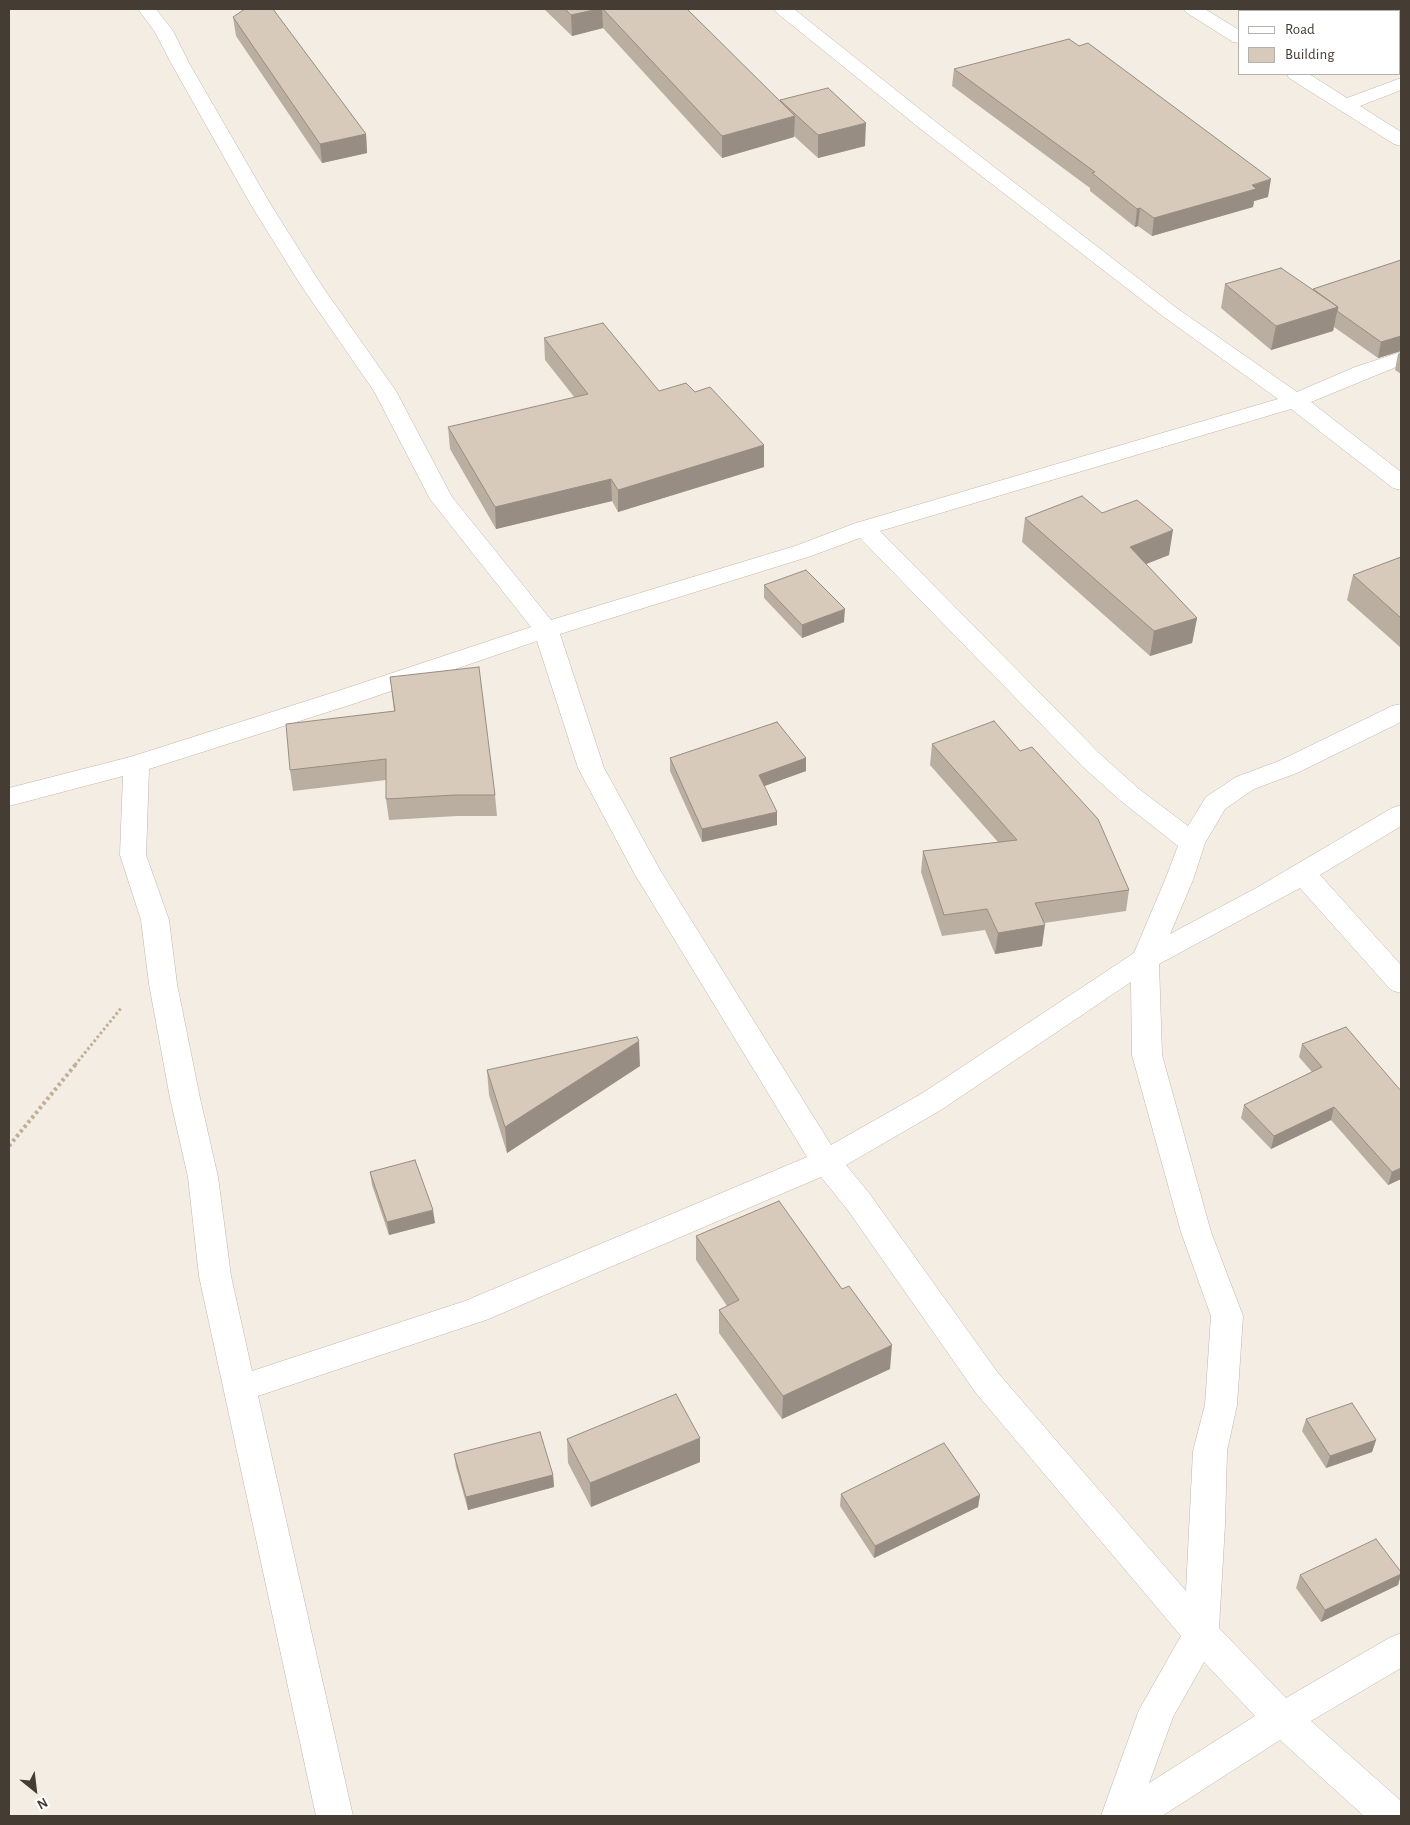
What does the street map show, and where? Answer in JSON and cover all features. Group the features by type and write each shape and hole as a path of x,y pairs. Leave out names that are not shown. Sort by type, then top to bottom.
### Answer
{"street":[{"path":"147,9 164,31 180,63 261,205 312,287 385,390 442,499 546,630 591,768 648,873 826,1162 858,1202 987,1382 1201,1634 1282,1719 1391,1816"},
{"path":"783,9 929,126 1163,307 1296,401 1401,483"},
{"path":"1193,9 1238,37"},
{"path":"1298,75 1401,140"},
{"path":"1345,105 1401,84"},
{"path":"9,797 136,764 338,700 546,630 803,551 864,528 1052,471 1296,401 1401,358"},
{"path":"864,528 1091,760 1130,796 1192,843"},
{"path":"1119,1816 1157,1710 1201,1634 1208,1524 1210,1451 1222,1405 1227,1316 1196,1232 1147,1055 1145,959 1179,880 1192,843 1215,802 1237,788 1288,767 1401,712"},
{"path":"136,764 134,855 155,920 185,1098 203,1177 215,1276 334,1816"},
{"path":"241,1388 475,1312 826,1162 931,1102 1145,959 1303,874 1401,814"},
{"path":"1303,874 1401,983"},
{"path":"1130,1816 1282,1719 1401,1649"}],"path":[{"path":"9,1146 161,960"}],"building":[{"path":"245,9 273,9 366,134 320,144 233,17"},
{"path":"565,9 598,9 571,15"},
{"path":"603,9 687,9 795,116 722,136"},
{"path":"1069,39 1079,46 1088,43 1271,179 1252,185 1256,189 1154,218 1140,208 1137,209 1092,173 1095,172 954,69"},
{"path":"828,88 866,123 818,135 780,100"},
{"path":"1401,260 1401,336 1381,342 1337,311 1338,307 1313,289"},
{"path":"1281,268 1338,307 1276,326 1225,284"},
{"path":"603,323 659,391 686,383 695,392 710,387 764,445 618,490 611,479 495,507 448,427 588,394 544,338"},
{"path":"1082,496 1102,513 1137,500 1173,530 1130,547 1197,618 1154,631 1025,518"},
{"path":"1401,557 1401,618 1353,575"},
{"path":"806,570 845,609 802,625 764,585"},
{"path":"479,667 495,795 386,799 386,759 290,770 286,724 395,711 390,677"},
{"path":"994,721 1020,751 1032,747 1098,819 1129,890 1035,903 1045,925 998,933 987,909 944,915 923,851 1017,840 932,744"},
{"path":"777,722 806,758 759,775 777,812 702,829 670,758"},
{"path":"1346,1027 1401,1091 1401,1168 1392,1172 1334,1107 1274,1136 1244,1105 1322,1067 1302,1044"},
{"path":"637,1037 639,1041 505,1127 487,1070"},
{"path":"415,1160 433,1210 387,1222 370,1172"},
{"path":"779,1201 842,1289 849,1286 892,1345 783,1396 719,1310 739,1300 696,1236"},
{"path":"676,1394 700,1438 590,1483 567,1439"},
{"path":"1352,1403 1376,1440 1330,1456 1306,1419"},
{"path":"540,1432 553,1475 466,1497 454,1454"},
{"path":"944,1443 980,1495 875,1546 841,1494"},
{"path":"1376,1539 1401,1574 1325,1610 1300,1575"}]}
